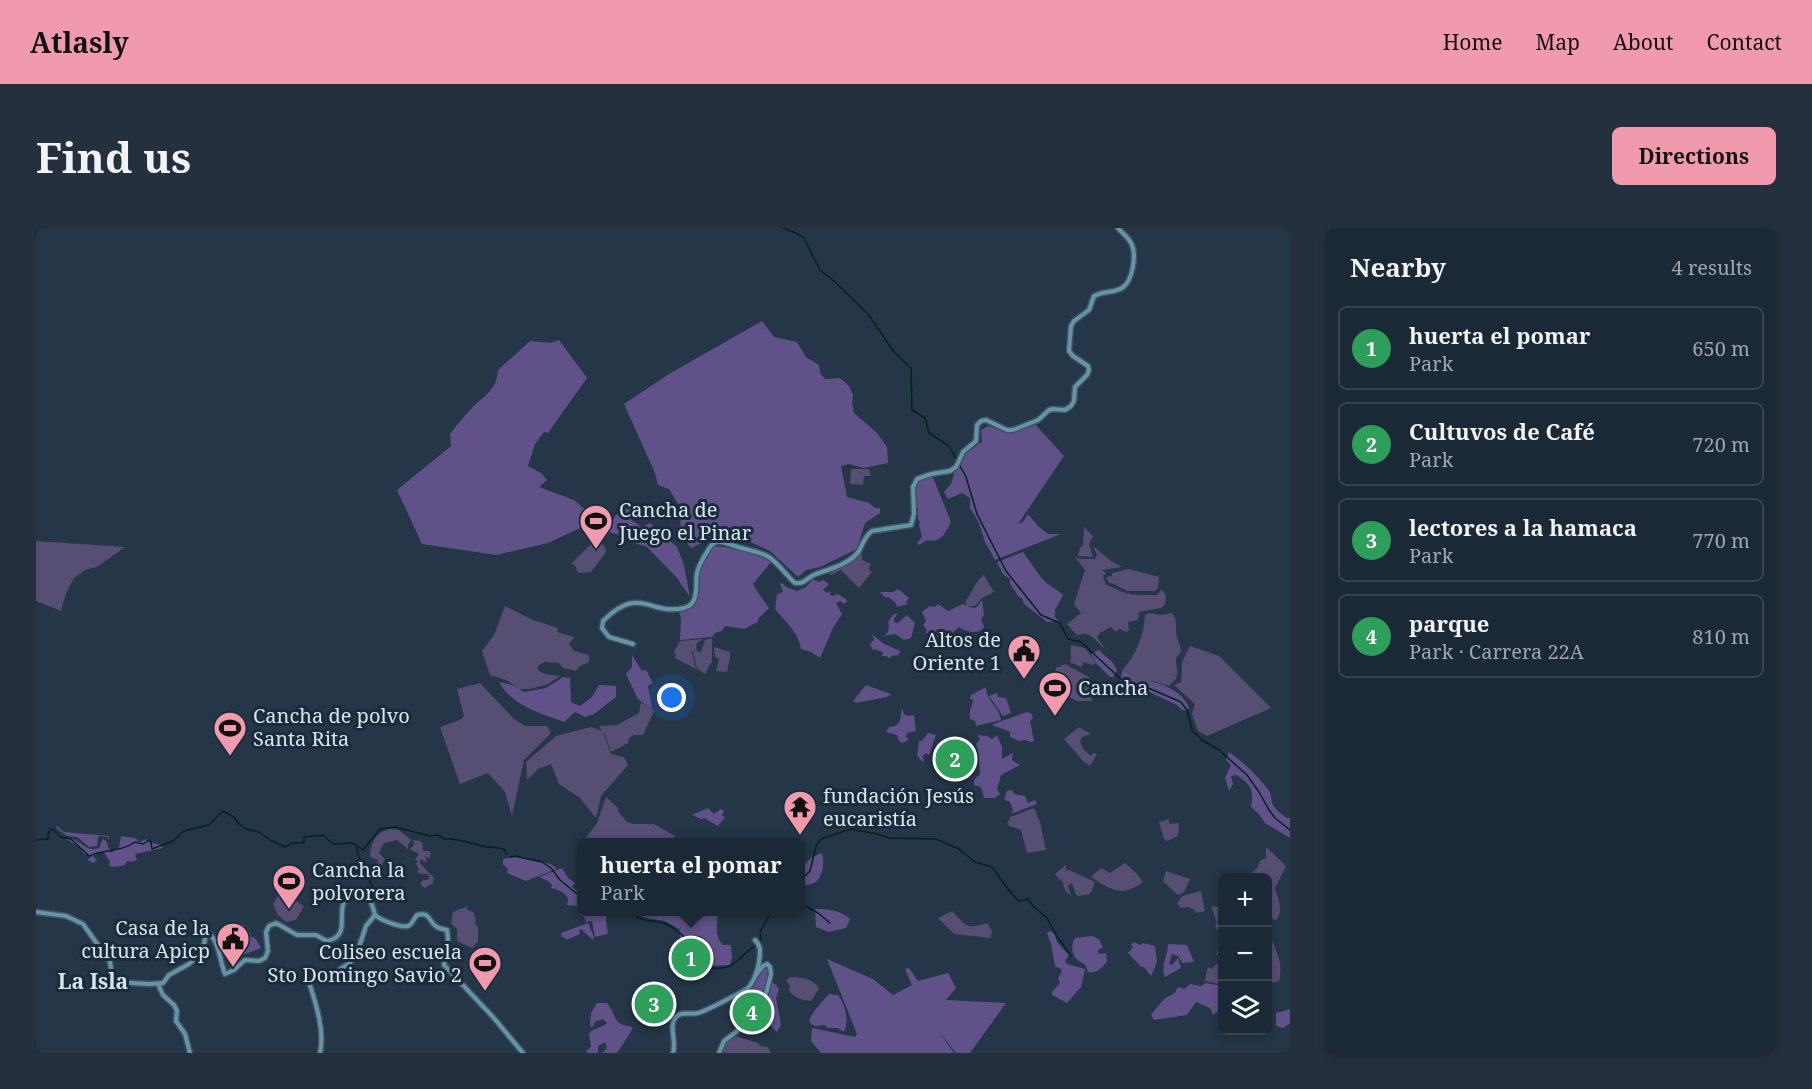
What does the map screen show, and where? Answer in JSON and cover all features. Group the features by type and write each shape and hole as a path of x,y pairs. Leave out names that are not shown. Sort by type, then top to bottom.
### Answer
{"street":[{"path":"633,644 607,636 602,628 603,621 625,605 635,602 665,609 689,606 694,602 696,595 698,568 714,543 727,544 768,556 795,583 803,583 816,574 829,571 852,558 872,531 911,525 914,514 913,487 916,479 950,471 958,463 963,452 976,441 977,425 981,421 986,420 1007,430 1013,430 1038,420 1049,410 1065,411 1071,406 1076,387 1089,370 1088,366 1069,351 1071,326 1089,310 1094,296 1122,289 1132,274 1133,247 1118,228"},
{"path":"36,912 75,919 86,927 110,962 113,982 158,984 189,964 203,948 208,933 213,936 225,974 234,970 245,960 265,958 268,951 265,937 267,930 276,923 297,935 316,935 327,941 335,938 342,928 342,903 356,892 365,894 371,901 375,915 387,922 406,926 411,924 417,915 423,914 436,927 448,932 443,961 448,972 493,1017 523,1053"},
{"path":"320,1053 321,1032 309,982 345,967 353,958 366,926 375,915"},
{"path":"673,1053 674,1018 678,1015 706,1011 748,987 758,967 761,952 757,942"},
{"path":"719,1053 724,1041 763,1005 771,974 770,967 767,964 763,966 753,978"},
{"path":"158,984 163,995 177,1011 176,1021 185,1034 190,1053"}],"shaded area":[{"path":"762,321 774,337 797,342 806,357 819,365 820,373 825,379 840,378 849,386 853,395 854,413 877,433 887,447 888,463 864,468 849,464 841,466 847,497 880,508 880,513 865,523 857,549 820,567 806,570 798,577 770,551 746,540 720,538 691,548 680,534 681,509 669,489 658,485 655,473 624,404 669,374"},
{"path":"559,340 587,378 548,433 544,432 535,444 528,466 541,473 547,480 539,487 574,500 597,520 548,543 496,555 422,544 397,490 451,446 450,434 492,388 498,370 530,341 551,343"},
{"path":"1034,423 1064,456 1018,524 1023,522 1028,514 1048,534 1061,534 995,560 970,508 970,498 962,493 948,499 944,492 951,484 955,470 966,453 982,442 981,430 988,426 997,429"},
{"path":"851,469 869,469 871,476 864,476 863,485 850,484"},
{"path":"932,475 951,522 945,534 939,539 927,540 919,545 917,543 922,537 918,508 915,509 914,491 918,479"},
{"path":"628,507 634,510 631,520 642,527 650,523 677,547 684,565 690,597 677,578 647,547 631,542 629,538 606,531 616,515"},
{"path":"1084,527 1093,536 1089,544 1093,557 1078,556 1083,545"},
{"path":"597,540 605,547 606,552 591,572 578,573 575,565 571,564"},
{"path":"36,541 125,547 97,567 85,570 74,578 66,593 61,611 36,601"},
{"path":"712,546 757,555 771,562 753,584 769,608 758,619 758,622 744,629 725,626 722,631 715,633 712,637 680,640 679,610 693,604 699,569"},
{"path":"1093,546 1122,567 1102,570 1106,573 1103,576 1106,585 1125,593 1138,595 1157,595 1162,589 1166,596 1165,604 1161,608 1139,612 1138,620 1128,622 1129,631 1119,629 1116,632 1111,627 1100,633 1097,637 1105,649 1090,635 1077,635 1067,624 1081,613 1074,604 1085,570 1075,557 1095,559 1097,555"},
{"path":"1023,552 1042,579 1063,595 1055,610 1055,617 1060,623 1047,622 1024,604 1022,598 1010,584 1010,579 1003,574 997,562"},
{"path":"860,553 862,560 871,564 868,569 872,572 859,588 841,570 831,575 829,573"},
{"path":"1129,569 1159,577 1158,588 1155,591 1127,591 1109,583 1106,577 1112,576 1112,573"},
{"path":"984,575 994,592 982,598 975,606 966,606 966,600 978,580"},
{"path":"813,579 819,582 823,580 829,584 823,590 827,593 830,591 830,595 838,594 847,600 846,603 841,601 836,603 842,614 820,658 801,649 795,632 775,609 777,594 783,592 780,584 797,591 806,587"},
{"path":"898,589 909,598 906,602 908,604 897,607 896,603 880,592 893,592"},
{"path":"982,600 983,629 971,632 959,627 951,634 947,633 935,640 931,640 929,633 925,633 927,630 923,625 926,621 922,612 930,606 935,607 938,604 948,611 963,604 976,608"},
{"path":"505,606 533,620 558,628 557,632 574,637 569,644 574,651 589,655 589,662 580,666 576,671 563,668 559,663 544,662 538,666 538,670 544,674 560,676 546,685 529,689 519,689 506,680 490,675 482,651 494,635"},
{"path":"898,613 894,622 898,623 907,615 915,623 911,638 904,640 895,634 884,636 888,632 890,618"},
{"path":"1149,613 1161,615 1172,613 1175,619 1181,652 1176,658 1177,676 1169,686 1152,681 1137,681 1123,669 1135,651 1143,630 1145,615"},
{"path":"872,634 884,644 900,651 899,655 889,658 882,656 883,652 873,649 873,651 870,644 874,640"},
{"path":"712,638 712,662 706,674 697,669 693,651 696,669 675,658 674,652 680,641 703,639 697,643 696,649 698,650 694,651 701,652 705,640"},
{"path":"1071,645 1085,648 1096,663 1092,665 1084,662 1081,667 1070,662"},
{"path":"1190,646 1219,656 1271,708 1207,736 1198,731 1192,714 1195,704 1174,685 1181,682 1182,662"},
{"path":"714,647 730,652 727,672 716,671 719,659 715,657"},
{"path":"1099,650 1116,667 1117,671 1113,677 1110,677 1096,663 1091,654"},
{"path":"632,655 642,671 646,670 653,683 648,686 652,709 638,699 626,674 632,667"},
{"path":"1065,664 1089,677 1092,701 1077,701 1065,695 1067,688 1060,683 1054,683 1056,668"},
{"path":"1123,669 1137,681 1160,684 1175,691 1189,708 1182,710 1177,705 1149,692 1121,685"},
{"path":"563,677 570,678 571,702 580,706 592,697 599,685 616,686 616,697 594,714 585,717 575,712 564,722 519,703 499,682 512,685 524,692 546,688"},
{"path":"480,683 514,719 525,726 547,726 551,733 524,760 512,816 505,792 488,773 460,784 440,727 460,720 464,716 457,689"},
{"path":"866,685 891,694 887,697 856,703 853,701"},
{"path":"986,687 988,696 1001,720 976,726 975,721 970,719 973,699 970,699 971,695"},
{"path":"997,693 998,697 1006,698 1011,713 1003,716 989,696"},
{"path":"641,702 654,711 643,735 634,735 629,738 628,743 611,752 603,732 611,754 624,757 628,765 601,796 596,818 580,798 559,784 551,764 538,769 527,780 526,762 556,736 591,727 602,731 599,726 617,725 639,713"},
{"path":"902,708 904,714 914,715 916,731 907,733 908,740 903,743 899,741 897,735 886,732 889,727 896,726 900,721"},
{"path":"1027,712 1032,714 1033,718 1030,721 1034,741 1019,741 1010,737 1009,731 991,725"},
{"path":"1079,727 1091,734 1082,737 1080,742 1084,750 1091,756 1093,753 1097,754 1090,766 1064,739"},
{"path":"928,733 936,735 929,755 926,753 922,756 924,760 922,762 917,755 919,741 922,741"},
{"path":"978,735 992,739 997,735 1002,747 1002,759 1013,753 1012,760 1020,765 1001,775 997,789 1000,794 995,798 984,798 981,787 974,785 974,780 980,774 976,744 980,740"},
{"path":"957,746 961,753 970,749 973,757 971,763 948,766 946,770 940,769 940,772 934,765 937,763 937,758 942,755 939,750"},
{"path":"1229,752 1263,783 1270,793 1275,809 1290,818 1290,838 1265,823 1251,807 1252,791 1245,781 1236,775 1231,776 1233,784 1229,791 1225,778 1231,765 1226,760"},
{"path":"1012,790 1014,794 1025,796 1028,803 1035,800 1037,804 1011,814 1013,811 1010,802 1004,800 1007,791"},
{"path":"606,797 617,807 627,822 654,824 675,836 673,838 586,838 597,823"},
{"path":"708,808 714,814 721,809 724,811 722,816 725,817 718,826 704,818 692,815"},
{"path":"1034,808 1040,822 1046,850 1027,853 1021,830 1007,825 1010,817"},
{"path":"1169,819 1169,824 1179,823 1178,836 1167,841 1164,839 1159,822"},
{"path":"57,826 64,832 109,836 109,840 107,837 100,836 97,846 89,847 77,837 67,836 56,828"},
{"path":"390,829 399,830 411,840 408,849 397,840 384,843 379,853 385,859 382,864 383,872 374,877 371,871 378,860 370,857 371,847 377,835"},
{"path":"52,830 92,849 99,848 103,839 111,853 119,847 121,836 135,838 139,842 147,839 148,842 162,845 163,848 135,854 137,860 127,861 125,865 115,867 109,866 110,862 103,851 93,856 98,862 87,860 92,856 84,854 79,847"},
{"path":"413,840 421,841 423,851 429,851 431,854 429,859 425,856 427,861 424,862 422,859 419,862 434,878 433,883 425,888 421,885 421,881 430,879 428,874 417,872 418,861 415,860 419,854 410,849 414,845"},
{"path":"1266,847 1286,866 1275,888 1280,909 1276,920 1272,919 1272,873 1251,873 1261,860 1266,858"},
{"path":"821,853 822,872 816,882 805,885 805,864"},
{"path":"515,857 551,864 557,869 526,881 507,873 508,869 503,864 503,859"},
{"path":"1125,863 1143,882 1129,890 1111,889 1091,877 1101,868 1110,873"},
{"path":"1066,865 1066,871 1069,870 1095,882 1090,894 1076,895 1072,883 1068,886 1071,896 1065,890 1061,877 1061,881 1055,874"},
{"path":"562,868 568,878 575,883 572,887 577,891 577,906 567,905 566,895 551,888 552,885 548,881 539,877"},
{"path":"1166,871 1190,879 1184,892 1178,895 1163,881"},
{"name":"Cancha la polvorera","path":"281,891 304,906 296,920 286,922 278,915 273,904"},
{"path":"1201,891 1205,911 1196,913 1195,910 1188,907 1181,908 1177,904 1182,896"},
{"path":"468,906 466,909 474,913 475,924 478,927 478,941 472,948 457,941 457,929 451,924 453,912"},
{"path":"1211,906 1218,907 1218,930 1215,927 1217,923"},
{"path":"815,909 838,912 850,919 846,928 829,932 816,927"},
{"path":"952,911 967,925 987,923 992,931 991,938 954,934 938,918"},
{"path":"582,916 607,916 608,934 595,937 592,921 586,922"},
{"path":"642,916 718,916 717,934 720,941 723,945 731,945 730,965 711,966 706,962 710,956 702,949 707,944 704,939 706,944 699,950 682,944 679,931 682,926 679,929 664,921"},
{"path":"588,923 594,937 593,940 581,929 580,934 566,940 562,937 561,933"},
{"path":"233,924 245,925 243,933 250,932 251,937 255,938 261,948 245,954 226,943 232,936 228,927"},
{"path":"1051,931 1069,955 1065,961 1067,964 1085,969 1081,987 1067,1003 1052,995 1060,983 1058,978 1062,971 1055,966 1047,933"},
{"path":"1092,936 1099,939 1103,948 1098,952 1106,953 1107,961 1099,970 1088,972 1085,964 1073,954 1072,946 1075,938"},
{"path":"1272,940 1279,960 1279,981 1272,983"},
{"path":"1134,942 1140,945 1143,943 1155,946 1157,962 1151,976 1128,953"},
{"path":"697,944 706,959 690,965 691,970 680,972 678,951"},
{"path":"1168,944 1187,945 1194,962 1182,963 1178,956 1172,954 1169,964 1172,965 1178,958 1181,968 1165,977 1163,969"},
{"path":"827,959 873,979 893,995 912,985 905,969 909,968 918,981 948,973 956,988 946,1000 1006,1003 970,1053 956,1053 938,1030 954,1053 821,1053 811,1041 812,1028 855,1037 857,1034"},
{"path":"1217,964 1218,984 1206,981 1204,983 1208,967 1211,969"},
{"path":"761,967 768,967 767,980 779,989 776,998 781,1025 777,1032 767,1022 768,1011 763,1002 752,1006 741,1015 735,1004 734,997 756,979"},
{"path":"791,977 807,979 817,985 819,989 811,1001 799,998 789,991 790,986 786,980"},
{"path":"1206,983 1218,985 1218,1011 1213,1015 1210,1008 1196,1002 1187,1015 1154,1020 1151,1015 1164,999 1175,993 1178,987 1184,989 1190,984 1201,986"},
{"path":"643,987 675,1011 669,1022 658,1018 638,995"},
{"path":"829,994 838,995 843,1004 846,1013 844,1032 824,1025 816,1026 809,1020"},
{"path":"597,1003 607,1003 618,1022 633,1027 617,1053 602,1053 607,1048 605,1042 598,1046 598,1053 586,1051 591,1047 589,1033 607,1023 603,1019 595,1022 593,1027 590,1026 591,1013"},
{"path":"1290,1009 1290,1025 1283,1028 1276,1026 1276,1013"},
{"path":"735,1036 768,1047 771,1053 720,1053 726,1041"}],"waterway":[{"path":"783,228 804,238 820,270 868,314 894,352 911,368 912,410 925,418 929,433 949,446 957,460"},
{"path":"959,464 966,477 977,514 1006,571 1041,615 1060,623 1068,639 1081,642 1125,683 1146,687 1181,702 1187,710 1192,730 1247,775 1275,818 1290,830"},
{"path":"36,840 48,839 51,829 61,837 71,839 89,856 135,842 143,844 149,840 152,849 173,841 184,831 209,825 223,811 234,817 246,829 259,832 285,847 292,843 304,842 304,837 323,835 333,844 353,843 363,850 380,829 395,827 430,836 439,835 444,839 504,849 507,854"},
{"path":"805,876 810,871 816,846 821,839 851,829 889,838 936,839 959,849 975,862 992,867 1019,901 1028,899 1047,918 1071,956"},
{"path":"357,846 363,869 369,873 370,883 378,892 380,901"},
{"path":"510,857 542,862 577,893"},
{"path":"805,905 830,923"},
{"path":"636,916 672,927 690,943 709,968 734,964 761,939 760,932 769,916"}],"place":[{"name":"Cancha de Juego el Pinar","path":"596,550"},
{"name":"Altos de Oriente 1","path":"1024,680"},
{"name":"Cancha","path":"1055,717"},
{"name":"Cancha de polvo Santa Rita","path":"230,757"},
{"name":"Cultuvos de Café","path":"955,759"},
{"name":"fundación Jesús eucaristía","path":"800,836"},
{"name":"Cancha la polvorera","path":"289,910"},
{"name":"huerta el pomar","path":"691,958"},
{"name":"Casa de la cultura Apicp","path":"233,968"},
{"name":"Coliseo escuela Sto Domingo Savio 2","path":"485,992"},
{"name":"lectores a la hamaca","path":"654,1004"},
{"name":"parque","path":"752,1012"}],"district":[{"name":"La Isla","path":"93,982"}]}
